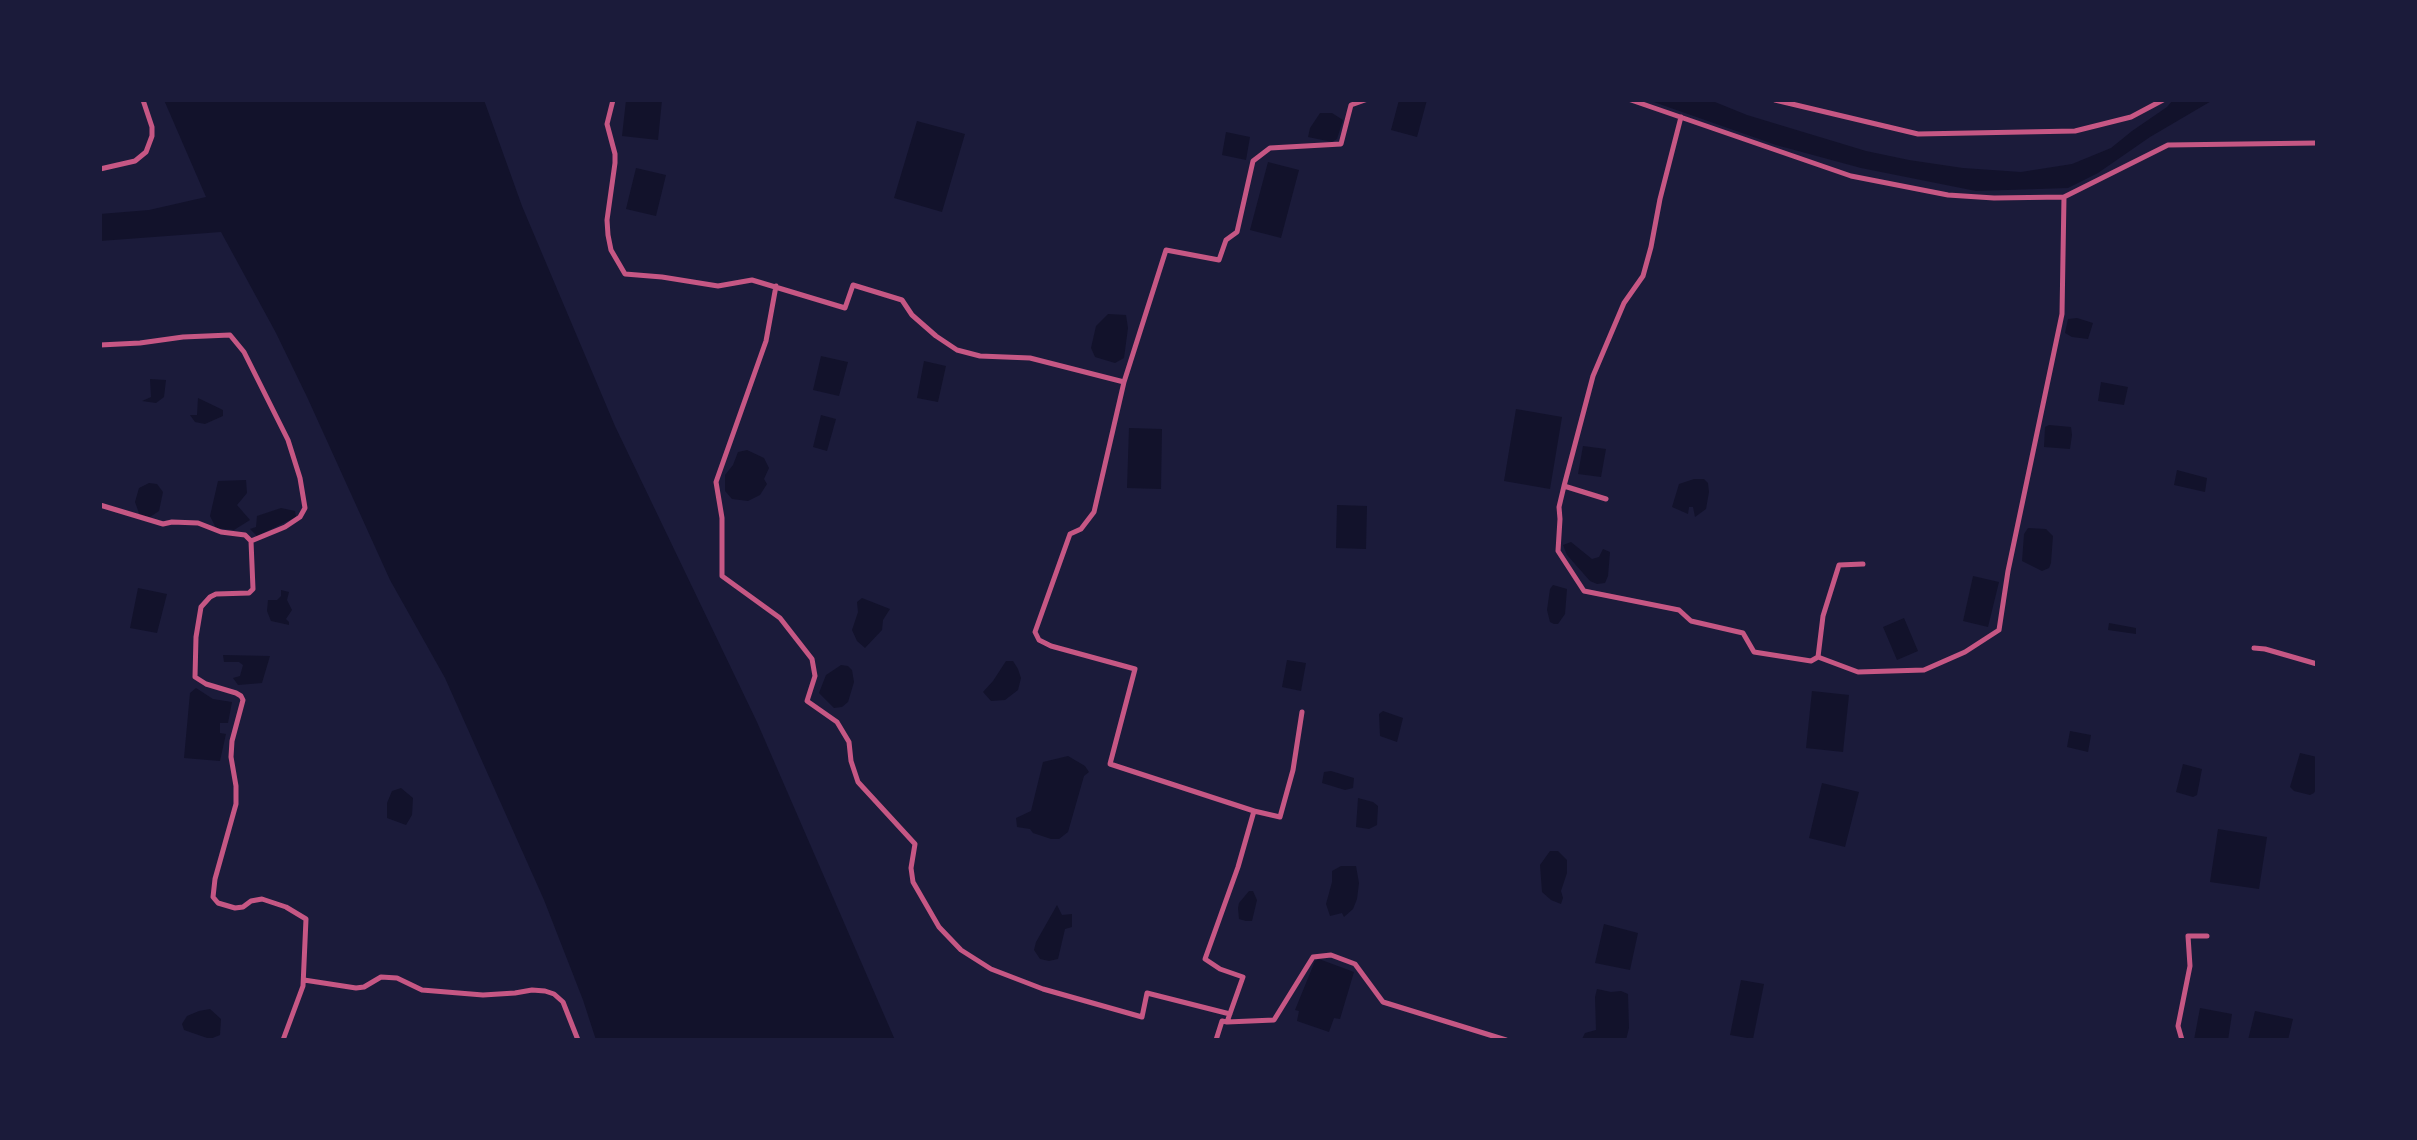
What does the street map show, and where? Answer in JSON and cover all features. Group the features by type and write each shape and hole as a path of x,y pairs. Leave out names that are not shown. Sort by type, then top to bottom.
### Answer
{"street":[{"path":"100,169 135,161 146,152 152,127 143,100"},
{"path":"613,100 607,124 615,154 608,235 611,250 625,274 718,286 752,280 845,308 853,285 902,300 912,315 957,350 980,356 1030,358 1124,382"},
{"path":"1302,712 1293,770 1280,817 1254,811 1110,764 1135,669 1051,646 1035,636 1070,534 1081,529 1094,512 1124,382 1166,250 1219,260 1226,240 1237,232 1253,161 1270,148 1341,144 1351,105 1365,100"},
{"path":"1631,100 1851,176 1948,195 1994,198 2064,197 2168,145 2317,143"},
{"path":"1775,100 1918,134 2075,131 2131,117 2163,100"},
{"path":"1681,117 1643,276 1624,303 1593,376 1559,507 1558,551 1584,591 1679,610 1691,621 1743,633 1754,652 1811,661 1818,657"},
{"path":"1818,657 1858,672 1924,670 1965,652 1999,630 2008,571 2062,314 2064,197"},
{"path":"776,286 766,341 716,482 722,518 722,576 780,618 812,659 815,676 807,701 837,722 849,742 858,782 915,844 911,868 913,882 939,927 961,950 991,969 1043,989 1142,1017 1147,993 1230,1014"},
{"path":"100,345 230,335 244,352 288,440 300,478 305,508 300,517 285,527 251,541"},
{"path":"1564,486 1606,499"},
{"path":"100,505 163,524 198,523 221,532 245,535 251,541 253,589 249,593 223,593 210,597 201,607 196,637 195,677 206,684 236,693 243,700 232,741 236,804 213,897 218,903 235,908 262,899 286,907 306,919 303,986 283,1040"},
{"path":"1818,657 1823,616 1839,565 1863,564"},
{"path":"2254,648 2317,664"},
{"path":"1227,1022 1243,977 1220,969 1205,959 1238,867 1254,811"},
{"path":"2182,1040 2178,1026 2190,966 2188,936 2207,936"},
{"path":"1216,1040 1222,1021 1274,1020 1313,957 1331,955 1355,964 1383,1002 1506,1040"},
{"path":"304,980 356,988 381,977 397,978 422,990 483,995 545,991 563,1002 578,1040"}],"shaded area":[{"path":"164,100 484,100 522,206 615,426 757,722 895,1040 596,1040 544,900 445,678 390,580 276,333 221,232 100,241 100,214 149,210 206,197"},
{"path":"626,100 662,100 658,140 622,136"},
{"path":"1399,100 1427,100 1417,137 1391,130"},
{"path":"1648,100 1710,100 1747,115 1866,151 1963,168 2021,172 2072,164 2111,148 2173,100 2213,100 2150,137 2098,173 2068,188 1976,191 1861,168 1776,145"},
{"path":"1320,113 1332,113 1343,120 1337,139 1332,142 1308,137"},
{"path":"917,121 965,134 942,212 894,198"},
{"path":"1226,132 1250,137 1246,160 1222,155"},
{"path":"1268,162 1299,170 1281,238 1250,230"},
{"path":"636,168 666,175 656,216 626,209"},
{"path":"1108,314 1126,315 1128,328 1124,358 1115,363 1095,357 1091,348 1096,326"},
{"path":"2077,318 2093,323 2088,339 2065,333 2068,319"},
{"path":"821,356 848,362 839,396 813,390"},
{"path":"924,361 946,366 938,402 917,398"},
{"path":"150,379 166,380 164,397 156,403 142,401 151,397"},
{"path":"2101,382 2128,387 2124,405 2098,401"},
{"path":"198,398 223,410 223,416 205,424 195,422 190,415 197,415"},
{"path":"1516,409 1562,417 1550,489 1504,481"},
{"path":"821,415 836,419 827,451 813,447"},
{"path":"2045,427 2071,427 2070,449 2044,447"},
{"path":"1129,428 1162,429 1161,489 1127,488"},
{"path":"1583,446 1606,449 1601,477 1578,474"},
{"path":"747,450 764,458 769,468 764,479 767,484 760,495 748,501 732,499 725,491 725,475 738,452"},
{"path":"2177,470 2207,478 2205,492 2174,485"},
{"path":"1704,479 1709,492 1706,509 1695,517 1693,507 1689,507 1688,514 1672,507 1679,484"},
{"path":"246,480 247,493 237,505 250,520 234,530 216,528 210,516 218,481"},
{"path":"149,483 157,484 163,492 159,511 150,517 140,516 135,502 139,488"},
{"path":"1337,505 1367,506 1366,549 1336,548"},
{"path":"281,508 295,511 296,517 257,536 250,529 256,527 257,516"},
{"path":"2028,528 2046,529 2053,536 2051,563 2049,568 2042,571 2022,561 2024,534"},
{"path":"1571,542 1592,559 1599,557 1603,549 1610,552 1605,583 1590,581 1567,555 1563,545"},
{"path":"1973,576 1999,582 1988,627 1963,621"},
{"path":"1553,585 1567,589 1565,614 1558,624 1550,622 1547,610"},
{"path":"138,588 167,594 157,633 130,628"},
{"path":"281,590 289,592 287,600 292,610 286,619 289,625 271,621 267,611 268,600 277,600"},
{"path":"862,598 890,609 883,620 882,630 865,648 852,630 858,612 857,602"},
{"path":"1904,618 1918,651 1897,660 1883,627"},
{"path":"2109,623 2136,628 2136,634 2108,630"},
{"path":"223,655 270,656 262,683 238,685 233,678 240,676 243,665 224,662"},
{"path":"1287,660 1306,663 1301,691 1282,687"},
{"path":"1006,661 1013,661 1018,669 1021,678 1018,690 1005,700 991,701 983,692"},
{"path":"841,665 852,670 854,682 848,702 834,708 819,693 826,675"},
{"path":"196,688 213,699 232,702 228,723 220,723 220,733 226,734 220,761 184,758 190,693"},
{"path":"1812,691 1849,695 1843,752 1806,748"},
{"path":"1383,711 1403,718 1397,742 1380,736 1379,714"},
{"path":"2070,731 2091,735 2088,752 2067,747"},
{"path":"2300,753 2317,757 2317,787 2310,795 2290,787"},
{"path":"1068,756 1089,772 1084,776 1068,832 1059,839 1051,839 1030,829 1017,827 1016,818 1031,811 1043,762"},
{"path":"2183,764 2202,769 2197,795 2193,797 2176,792"},
{"path":"1324,772 1354,778 1353,788 1345,790 1322,783"},
{"path":"1822,783 1859,792 1845,847 1809,838"},
{"path":"401,788 413,798 412,815 406,825 387,818 387,803 392,791"},
{"path":"1358,798 1378,806 1377,825 1369,829 1356,827"},
{"path":"2218,829 2267,837 2259,889 2210,882"},
{"path":"1550,851 1558,851 1567,860 1561,904 1542,892 1540,865"},
{"path":"1341,866 1356,866 1359,883 1357,899 1353,909 1344,917 1342,913 1330,916 1326,904 1332,871"},
{"path":"1249,891 1253,891 1257,900 1252,921 1246,921 1239,919 1238,908"},
{"path":"1057,905 1062,915 1072,914 1072,927 1065,929 1058,959 1040,959 1034,950 1036,942"},
{"path":"1604,924 1638,933 1630,970 1595,963"},
{"path":"1319,959 1354,972 1340,1019 1334,1018 1329,1032 1297,1021 1299,1011 1295,1010 1315,961"},
{"path":"1741,980 1764,984 1753,1039 1730,1035"},
{"path":"1597,989 1628,994 1629,1028 1626,1040 1582,1039 1585,1033 1596,1030"},
{"path":"2200,1008 2232,1014 2228,1040 2194,1040"},
{"path":"210,1009 221,1019 220,1035 210,1039 184,1030 182,1024 187,1016"},
{"path":"2255,1011 2293,1019 2288,1040 2248,1040"}]}
